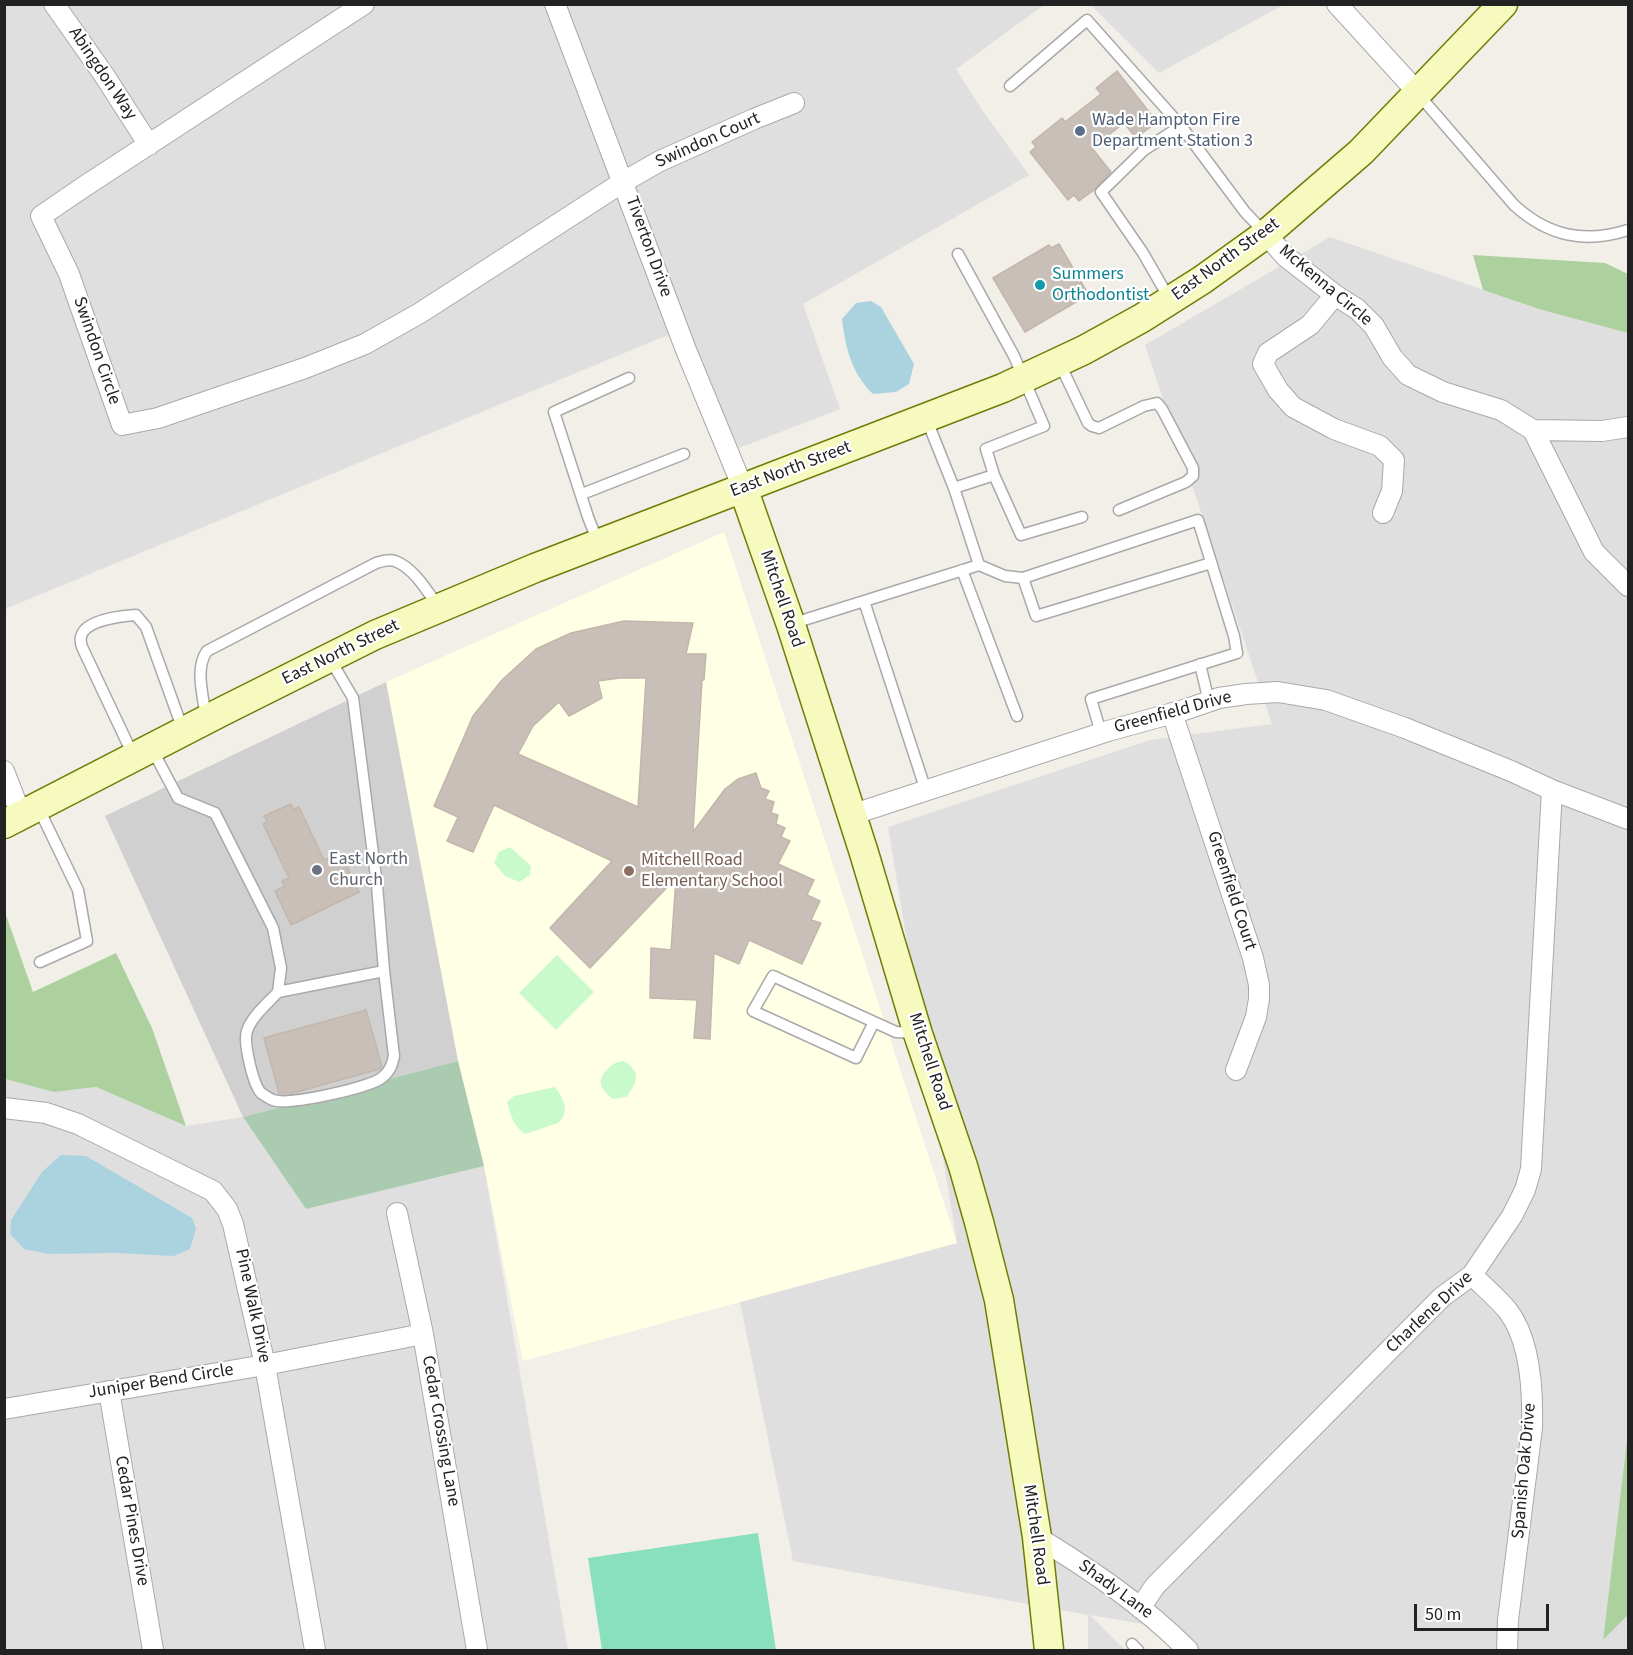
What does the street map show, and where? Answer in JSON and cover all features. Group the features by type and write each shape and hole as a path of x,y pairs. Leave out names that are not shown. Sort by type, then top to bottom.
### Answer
{"main road":[{"name":"East North Street","path":"21,815 375,635 599,544 1024,378 1084,351 1202,280 1266,234 1361,152 1503,4"},
{"name":"Mitchell Road","path":"743,488 790,625 918,1034 963,1166 999,1300 1037,1537 1049,1650"}],"street":[{"name":"Abingdon Way","path":"54,4 149,145"},
{"name":"Swindon Circle","path":"364,4 41,216 69,274 122,425 169,414 305,368 365,344 420,313 623,182"},
{"name":"Tiverton Drive","path":"555,4 686,350 743,488"},
{"path":"1337,4 1419,94"},
{"name":"Swindon Court","path":"623,182 660,161 794,103"},
{"name":"McKenna Circle","path":"1266,234 1286,256 1335,295 1357,309 1374,326 1392,357 1408,375 1443,392 1501,410 1533,430"},
{"path":"1335,295 1310,325 1268,353 1263,364 1278,390 1293,407 1334,429 1380,446 1394,460 1392,490 1383,513"},
{"path":"1629,427 1602,431 1533,430 1594,552 1629,586"},
{"name":"Greenfield Drive","path":"851,815 1101,733 1209,702 1246,694 1278,693 1326,700 1405,728 1511,771 1551,790 1629,819"},
{"name":"Greenfield Court","path":"1173,713 1253,958 1259,986 1256,1017 1236,1070"},
{"path":"4,771 21,815"},
{"name":"Charlene Drive","path":"1140,1608 1155,1586 1327,1411 1442,1297 1472,1275 1512,1216 1525,1190 1531,1169 1551,790"},
{"name":"Pine Walk Drive","path":"4,1108 46,1113 78,1124 213,1191 226,1209 233,1224 265,1365 315,1650"},
{"name":"Cedar Crossing Lane","path":"397,1213 423,1334 477,1650"},
{"name":"Spanish Oak Drive","path":"1472,1275 1509,1312 1519,1331 1533,1399 1532,1428 1508,1620 1507,1650"},
{"name":"Juniper Bend Circle","path":"4,1409 265,1365 423,1334"},
{"name":"Cedar Pines Drive","path":"109,1391 153,1650"},
{"name":"Shady Lane","path":"1037,1537 1090,1569 1166,1628 1188,1650"}],"lane":[{"path":"1010,86 1087,20 1181,126 1245,212 1266,234"},
{"path":"1419,94 1514,205 1531,220 1581,238 1610,236 1629,230"},
{"path":"1170,300 1143,253 1101,192 1144,150 1181,126"},
{"path":"958,254 1024,378 1044,426 986,449 994,475 1021,535 1082,517"},
{"path":"1059,362 1088,423 1099,428 1144,406 1157,404 1162,409 1193,468 1193,476 1186,482 1119,510"},
{"path":"599,544 588,518 554,412 628,378"},
{"path":"926,417 954,488 979,565"},
{"path":"582,494 684,454"},
{"path":"954,488 994,475"},
{"path":"790,625 979,565 1005,576 1023,578 1198,520 1234,636 1237,653 1091,699 1101,733"},
{"path":"195,726 203,657 207,651 375,563 386,560 395,561 423,586 439,608"},
{"path":"1023,578 1036,616 1211,563"},
{"path":"962,570 1017,716"},
{"path":"864,601 926,791"},
{"path":"195,726 142,620 136,615 116,616 87,628 81,637 82,647 143,753 178,798 215,813 273,928 281,968 278,992 253,1020 246,1032 247,1048 255,1082 262,1093 274,1100 288,1102 329,1095 378,1081 392,1066 394,1056 384,971 378,885 353,698 329,658"},
{"path":"1200,664 1209,702"},
{"path":"21,815 78,890 87,941 40,962"},
{"path":"278,992 384,971"},
{"path":"874,1022 856,1058 753,1011 772,976 874,1022 896,1032 918,1034"}],"shaded area":[{"path":"5,5 1044,5 956,69 982,110 1029,175 803,304 840,409 739,448 680,330 5,609"},
{"path":"1091,5 1283,5 1159,73"},
{"path":"1330,237 1542,310 1628,333 1628,1431 1603,1639 1628,1615 1628,1650 1188,1650 1166,1628 1090,1615 1125,1650 1088,1650 1088,1615 793,1561 740,1302 957,1243 888,827 1150,740 1272,724 1145,345"},
{"name":"Mitchell Road Elementary School","path":"724,532 957,1243 523,1361 484,1166 458,1061 386,682"},
{"path":"386,682 458,1061 243,1117 105,816"},
{"path":"458,1061 484,1166 306,1209 243,1117"},
{"path":"4,1079 54,1092 96,1087 186,1126 243,1117 306,1209 484,1166 568,1650 5,1650"}],"green space":[{"path":"1473,255 1605,263 1628,274 1628,333 1542,310 1483,290"},
{"path":"510,847 531,866 530,875 519,882 505,876 494,863 499,852"},
{"path":"5,912 33,992 116,953 152,1028 186,1126 96,1087 54,1092 5,1079"},
{"path":"557,955 594,992 556,1030 519,993"},
{"path":"623,1061 629,1064 636,1073 635,1083 627,1097 613,1099 603,1090 601,1079 611,1065"},
{"path":"555,1087 564,1105 562,1119 558,1123 525,1134 515,1124 507,1102 514,1096"},
{"path":"1628,1431 1628,1615 1603,1640"},
{"path":"758,1533 776,1650 602,1650 588,1558"}],"water":[{"path":"871,301 881,307 914,364 909,384 896,392 873,394 855,369 845,340 842,319 856,303"},
{"path":"61,1155 86,1156 192,1218 196,1229 190,1249 174,1256 115,1253 48,1254 24,1249 10,1234 11,1220 42,1172"}],"building":[{"name":"Wade Hampton Fire Department Station 3","path":"1117,71 1157,122 1136,138 1124,123 1092,148 1111,172 1094,190 1079,201 1074,195 1068,200 1030,152 1036,147 1032,142 1062,118 1065,122 1101,94 1096,88"},
{"name":"Summers Orthodontist","path":"1059,244 1087,292 1080,297 1081,299 1025,332 993,278 1049,245 1051,248"},
{"path":"624,621 693,623 686,654 706,654 704,680 702,680 693,832 725,789 738,779 756,773 761,788 769,791 765,799 774,802 771,813 778,815 776,824 785,828 781,837 790,841 778,864 814,880 807,895 820,901 811,920 821,923 802,964 749,940 739,964 714,953 710,1039 694,1038 697,1000 650,998 651,948 671,950 676,878 590,968 550,928 612,861 494,805 473,852 447,841 458,817 434,806 473,716 502,680 536,649 571,633","holes":["646,678 638,807 518,754 533,726 559,702 569,716 602,698 598,681"]},
{"name":"East North Church","path":"291,804 293,809 299,807 324,860 331,857 333,863 343,858 359,892 291,925 275,891 285,886 282,881 289,878 263,824 267,822 264,816"},
{"path":"366,1010 382,1067 380,1069 293,1093 279,1093 264,1038"}],"place":[{"name":"Wade Hampton Fire Department Station 3","path":"1080,131"},
{"name":"Summers Orthodontist","path":"1040,285"},
{"name":"East North Church","path":"317,870"},
{"name":"Mitchell Road Elementary School","path":"629,871"}]}
